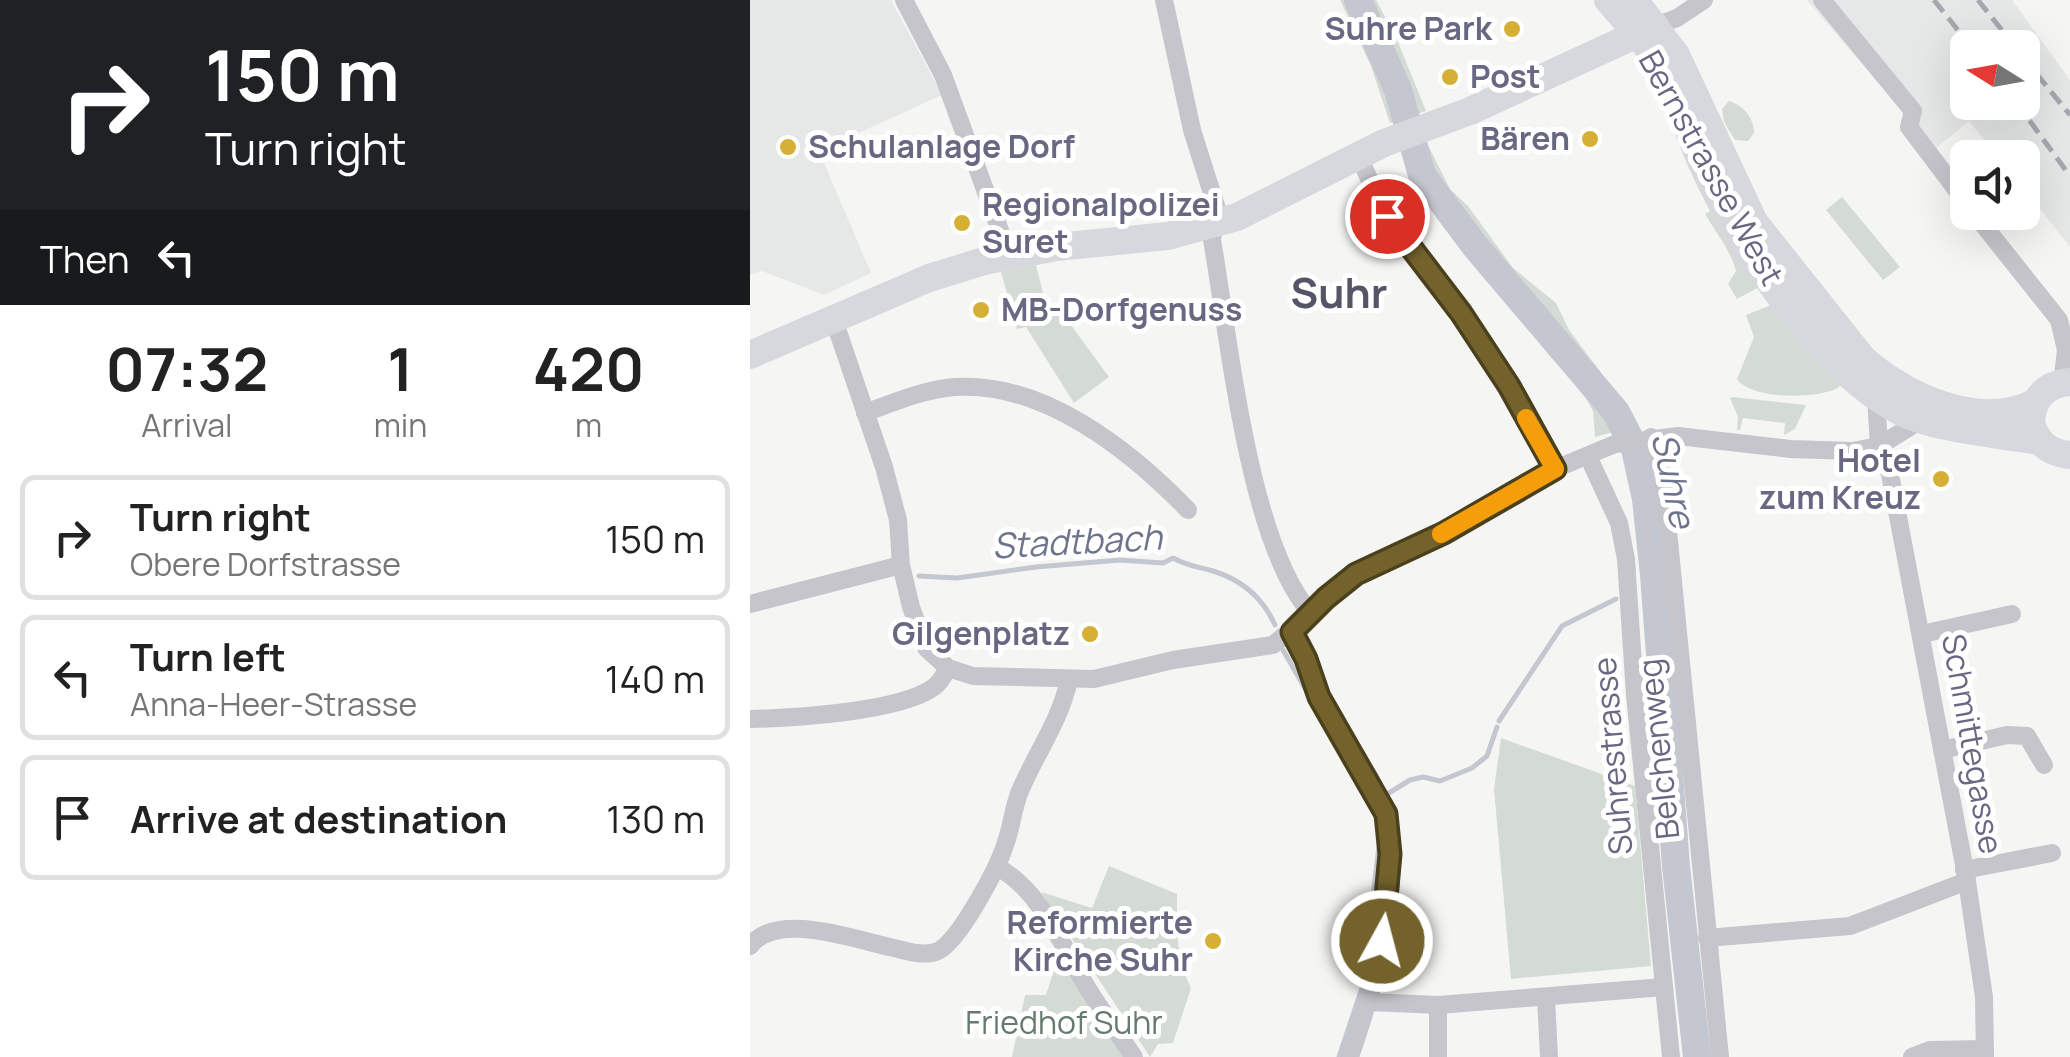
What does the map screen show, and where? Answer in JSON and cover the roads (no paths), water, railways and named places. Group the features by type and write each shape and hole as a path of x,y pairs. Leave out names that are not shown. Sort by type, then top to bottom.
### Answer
{"main road":[{"path":"1608,0 1645,30"},
{"path":"1634,0 1645,30"},
{"path":"750,355 929,278 1008,255 1168,236 1214,224 1262,206 1360,155 1531,84 1645,30"},
{"name":"Bernstrasse West","path":"1645,30 1702,165 1737,230 1775,290 1850,376 1876,396 1921,420 2039,440 2056,453 2070,455"},
{"name":"Bernstrasse West","path":"1645,30 1676,55 1754,222 1863,359 1884,378 1936,403 1990,413 2034,404"},
{"path":"2039,440 2032,423 2034,404 2044,390 2064,382"}],"street":[{"path":"904,0 943,75 1008,255"},
{"path":"1164,0 1192,130 1217,209 1212,240 1254,481 1284,569 1310,612"},
{"path":"1645,30 1676,18 1704,0"},
{"path":"1822,0 1913,111 1908,127 1950,182"},
{"path":"1360,155 1387,216 1461,313 1509,386 1555,469"},
{"path":"1988,230 2060,320 2066,350 2064,382"},
{"path":"834,320 898,520 911,607 926,648 948,668 973,676 1094,678 1206,654 1258,650 1292,632 1356,574 1444,533 1555,469 1616,444 1678,436 1823,452 1879,446 1921,420"},
{"path":"865,412 951,387 985,388 1022,399 1073,417 1101,434 1188,510"},
{"name":"Schmittegasse","path":"1876,396 1879,446 1890,474 1966,875 1984,997 1985,1053"},
{"name":"Belchenweg","path":"1648,437 1662,470 1720,1057"},
{"name":"Suhrestrasse","path":"1588,456 1619,523 1626,559 1670,1057"},
{"path":"750,604 902,564"},
{"path":"1922,634 2012,614"},
{"path":"1292,632 1319,697 1386,814 1390,854 1388,900 1369,1002 1350,1057"},
{"path":"750,719 836,714 894,701 935,686 948,668"},
{"path":"750,946 766,932 798,928 911,952 933,953 950,942 997,867 1020,790 1064,706 1069,680"},
{"path":"1942,750 2007,734 2027,736 2044,765"},
{"path":"1707,938 1850,926 1966,875 2052,853"},
{"path":"997,867 1037,902 1134,1057"},
{"path":"1369,1002 1438,1005 1664,987"},
{"path":"1546,997 1549,1057"},
{"path":"1438,1005 1438,1057"},
{"path":"1912,1057 1930,1050 1985,1053"}],"waterway":[{"name":"Suhre","path":"1358,0 1398,90 1422,175 1475,246 1616,412 1635,449 1646,499 1654,575 1676,866 1697,1057"},
{"name":"Stadtbach","path":"919,576 957,578 1120,560 1163,563 1173,558 1242,585 1258,598 1275,625"},
{"path":"1499,721 1562,626 1616,599"},
{"name":"Stadtbach","path":"1283,650 1315,706"},
{"path":"1389,793 1410,780 1423,777 1440,781 1472,768 1487,756 1497,727"},
{"name":"Stadtbach","path":"1334,737 1370,800 1381,829 1362,988 1339,1057"}],"railway":[{"path":"1934,0 1958,30"},
{"path":"1978,0 2002,30"},
{"path":"2040,78 2070,115"},
{"path":"2029,120 2070,176"}],"place":[{"name":"Suhre Park","path":"1512,29"},
{"name":"Post","path":"1450,77"},
{"name":"Bären","path":"1590,139"},
{"name":"Schulanlage Dorf","path":"788,147"},
{"name":"Regionalpolizei Suret","path":"962,223"},
{"name":"MB-Dorfgenuss","path":"981,310"},
{"name":"Hotel zum Kreuz","path":"1941,479"},
{"name":"Gilgenplatz","path":"1090,634"},
{"name":"Reformierte Kirche Suhr","path":"1213,941"}],"district":[{"name":"Suhr","path":"1339,293"}],"park label":[{"name":"Friedhof Suhr","path":"1064,1023"}]}
